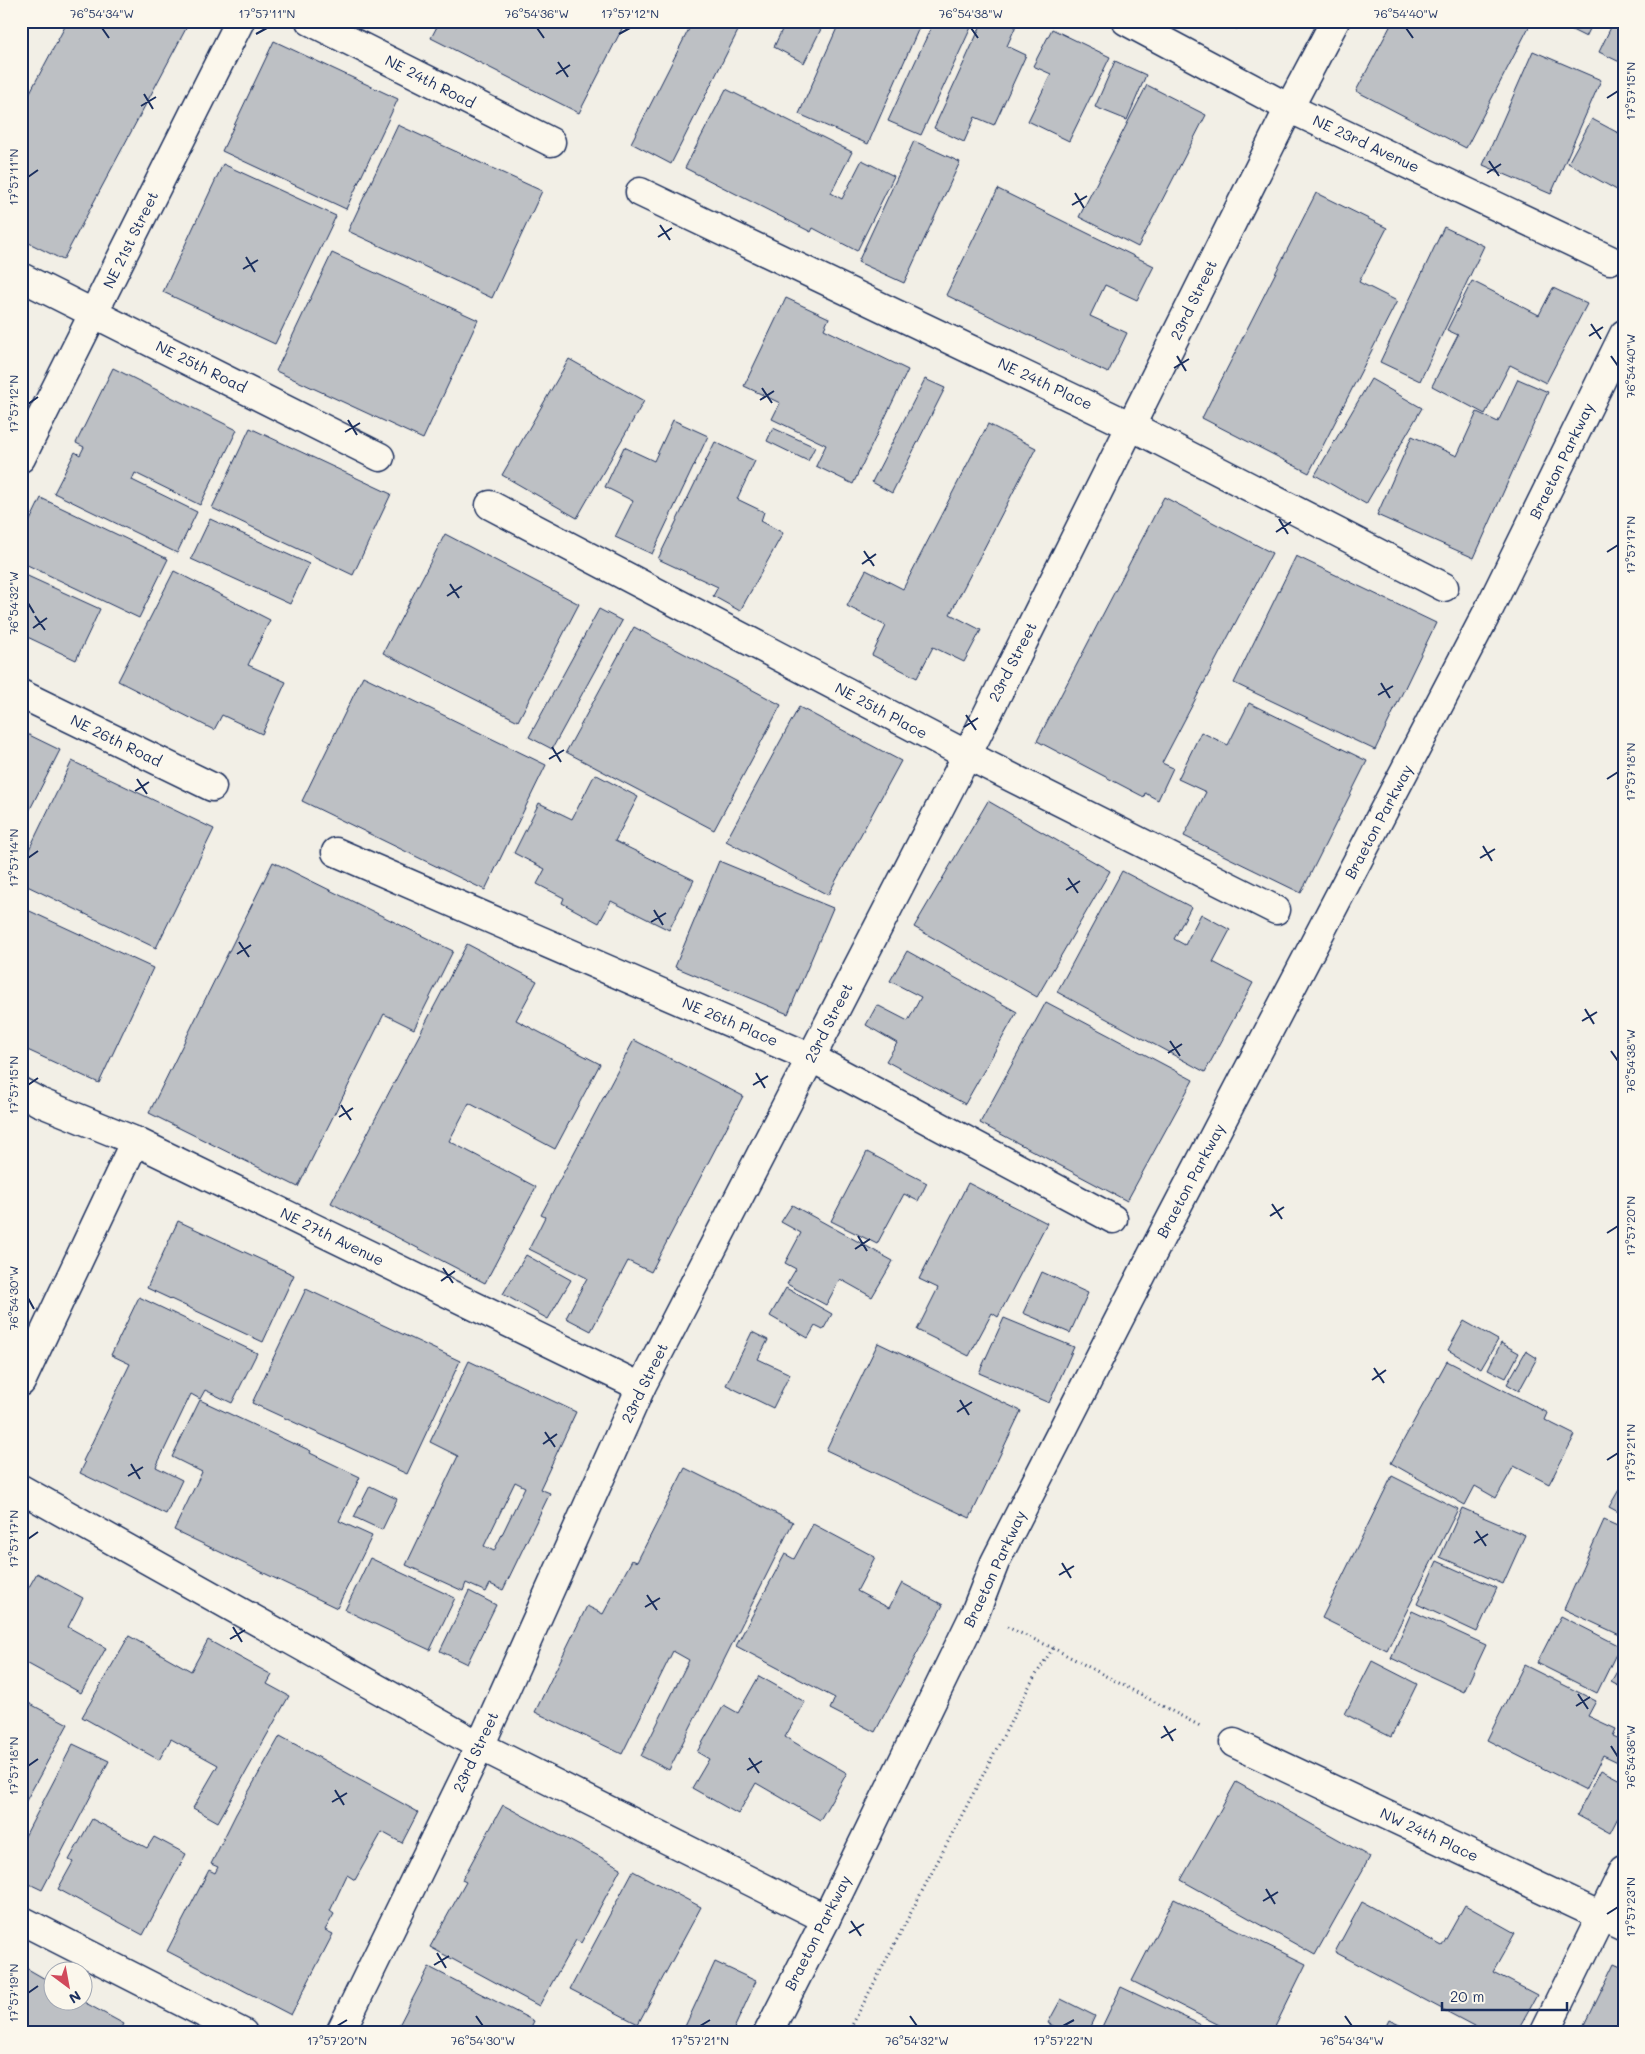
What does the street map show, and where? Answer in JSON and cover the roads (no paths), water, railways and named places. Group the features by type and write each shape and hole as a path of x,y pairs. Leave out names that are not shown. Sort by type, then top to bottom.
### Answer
{"street":[{"name":"NE 21st Street","path":"21,458 240,21"},
{"name":"NE 24th Road","path":"310,21 551,142"},
{"name":"NE 23rd Avenue","path":"1126,21 1289,108 1610,260"},
{"name":"23rd Street","path":"340,2033 480,1746 641,1387 967,756 1289,108 1336,21"},
{"name":"NE 24th Place","path":"640,192 1131,426 1444,587"},
{"name":"NE 25th Road","path":"21,277 380,457"},
{"name":"Braeton Parkway","path":"768,2033 976,1613 995,1562 1158,1243 1490,610 1624,334"},
{"name":"NE 25th Place","path":"490,505 967,756 1276,910"},
{"name":"NE 26th Road","path":"21,694 212,787"},
{"name":"NE 26th Place","path":"336,852 812,1058 1113,1219"},
{"name":"NE 27th Avenue","path":"21,1092 39,1102 136,1141 641,1387"},
{"path":"21,1382 136,1141"},
{"path":"21,1490 480,1746 826,1919"},
{"name":"NW 24th Place","path":"1234,1743 1612,1922"},
{"path":"1544,2033 1612,1922 1624,1870"},
{"path":"21,1920 243,2033"}]}
